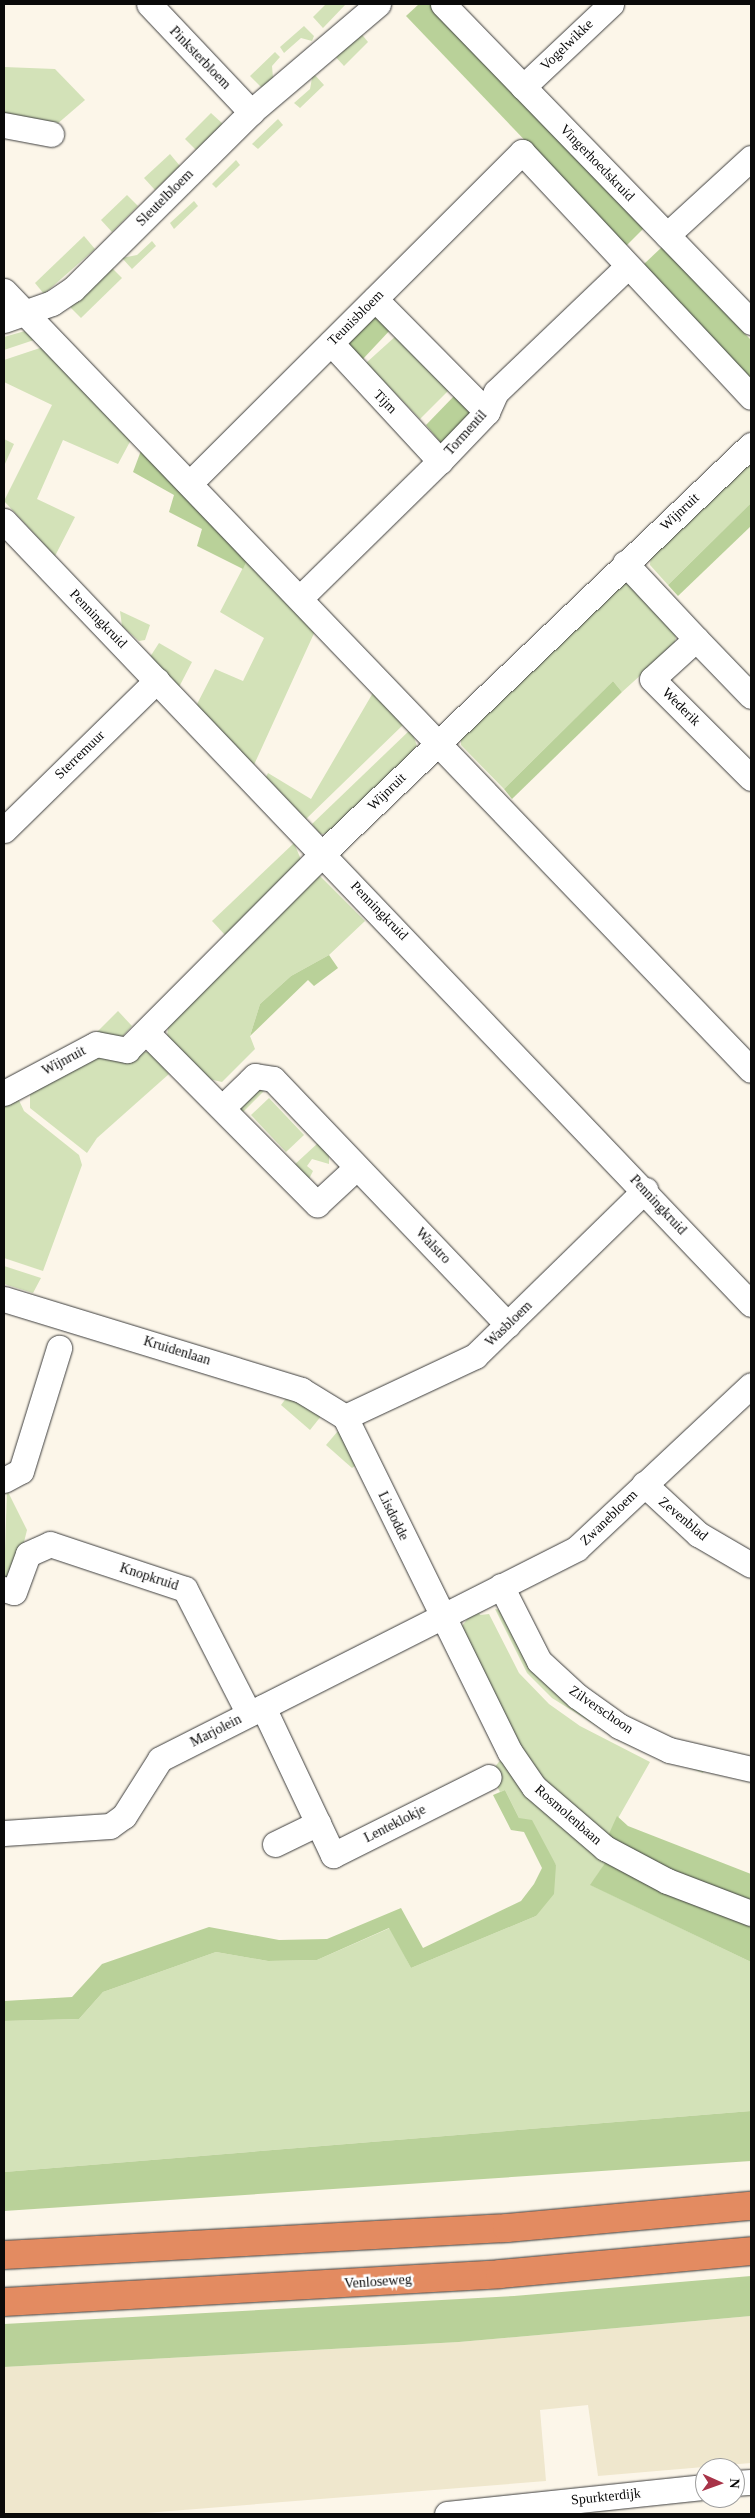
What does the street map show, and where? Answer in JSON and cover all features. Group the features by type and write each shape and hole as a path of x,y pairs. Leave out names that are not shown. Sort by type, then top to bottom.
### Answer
{"highway":[{"path":"4,2256 507,2228 751,2206"},
{"name":"Venloseweg","path":"4,2302 500,2274 751,2251"}],"street":[{"name":"Pinksterbloem","path":"148,4 251,112"},
{"name":"Sleutelbloem","path":"314,55 359,4"},
{"name":"Sleutelbloem","path":"4,320 27,312 73,289 251,112 314,55 378,4"},
{"name":"Vingerhoedskruid","path":"443,4 751,322"},
{"name":"Vogelwikke","path":"523,87 611,4"},
{"path":"4,125 51,134"},
{"name":"Teunisbloem","path":"190,483 522,152 628,266"},
{"path":"667,235 751,158"},
{"path":"628,266 751,397"},
{"name":"Tormentil","path":"300,598 440,461 486,412 496,392 628,266"},
{"path":"4,291 27,312 751,1070"},
{"path":"375,299 486,412"},
{"name":"Tijm","path":"330,343 440,461"},
{"name":"Wijnruit","path":"4,1093 96,1044 127,1050 324,852 751,444"},
{"name":"Penningkruid","path":"4,521 324,852 751,1304"},
{"path":"625,563 751,696"},
{"name":"Wederik","path":"696,639 652,679 751,778"},
{"name":"Sterremuur","path":"5,826 157,680"},
{"path":"146,1032 224,1106 317,1204 357,1168"},
{"name":"Walstro","path":"224,1106 255,1076 273,1079 508,1325"},
{"name":"Wasbloem","path":"345,1417 475,1356 645,1190"},
{"name":"Kruidenlaan","path":"4,1299 291,1386 345,1417"},
{"path":"4,1480 21,1471 59,1348"},
{"name":"Zwanebloem","path":"442,1615 577,1548 751,1385"},
{"name":"Lisdodde","path":"345,1417 442,1615"},
{"name":"Zevenblad","path":"644,1484 698,1534 751,1565"},
{"name":"Knopkruid","path":"4,1589 14,1592 28,1554 50,1544 185,1589 256,1710"},
{"name":"Zilverschoon","path":"501,1586 540,1661 577,1696 619,1726 669,1750 751,1769"},
{"name":"Marjolein","path":"4,1832 110,1826 124,1816 160,1759 442,1615"},
{"name":"Rosmolenbaan","path":"442,1615 510,1752 534,1787 613,1852 667,1881 751,1913"},
{"name":"Lenteklokje","path":"256,1710 318,1823 333,1855 489,1776"},
{"path":"275,1844 318,1823"},
{"name":"Spurkterdijk","path":"447,2514 695,2487"}],"shaded area":[{"path":"751,2316 751,2463 745,2464 745,2458 695,2458 695,2468 598,2476 588,2405 540,2410 546,2481 133,2514 4,2514 4,2367 459,2342"}],"green space":[{"path":"326,4 346,4 323,28 313,17"},
{"path":"419,4 431,4 644,228 626,246 406,16"},
{"path":"304,26 314,36 312,41 301,38 284,53 280,47"},
{"path":"359,31 368,42 344,66 333,54"},
{"path":"275,52 280,57 272,66 273,78 262,88 250,76"},
{"path":"4,67 55,69 85,100 56,125 4,114"},
{"path":"313,73 324,85 300,108 294,103 310,89"},
{"path":"211,113 223,124 196,150 185,139"},
{"path":"278,119 283,125 258,149 252,144"},
{"path":"170,154 180,166 155,190 144,178"},
{"path":"236,160 240,165 216,188 212,184"},
{"path":"127,195 138,206 112,232 101,220"},
{"path":"194,201 198,206 174,229 170,223"},
{"path":"84,236 95,249 44,294 35,283"},
{"path":"152,241 156,246 132,269 122,258 137,255"},
{"path":"662,247 751,340 751,381 644,264"},
{"path":"111,267 122,278 81,318 69,306"},
{"path":"371,318 383,318 392,328 362,360 349,347 349,338"},
{"path":"25,331 40,338 4,350 4,337"},
{"path":"397,335 450,389 420,419 366,363"},
{"path":"46,346 132,438 118,464 63,440 37,499 75,517 55,556 4,501 52,405 4,382 4,360"},
{"path":"456,394 473,413 441,443 426,425"},
{"path":"4,439 14,444 4,466"},
{"path":"142,448 248,558 243,569 197,546 202,529 169,512 174,495 133,472"},
{"path":"751,459 751,503 668,585 650,565 651,554"},
{"path":"751,503 751,526 678,596 668,585"},
{"path":"248,558 316,629 253,767 195,708 215,669 243,681 264,638 220,612"},
{"path":"628,583 676,634 675,644 622,692 613,681 504,789 461,745 461,733 616,584"},
{"path":"120,611 150,625 145,640 139,641 122,626"},
{"path":"159,643 192,662 179,687 167,684 152,667 150,657"},
{"path":"613,681 622,692 512,799 504,789"},
{"path":"374,691 404,724 306,819 266,777 268,773 311,799"},
{"path":"411,729 417,746 333,833 320,834 312,824"},
{"path":"294,843 302,862 226,936 212,921"},
{"path":"319,875 365,921 329,955 291,976 260,1004 250,1036 255,1049 222,1082 209,1079 167,1036 169,1021"},
{"path":"329,955 338,968 314,986 308,980 250,1036 260,1004 291,976"},
{"path":"118,1011 132,1026 121,1038 97,1032"},
{"path":"98,1052 150,1052 169,1074 97,1138 87,1153 30,1108 30,1093"},
{"path":"252,1085 266,1089 242,1113 237,1109"},
{"path":"17,1096 24,1111 79,1155 82,1165 43,1271 4,1258 4,1103"},
{"path":"269,1098 304,1135 286,1152 251,1115"},
{"path":"318,1143 329,1156 329,1164 312,1159 307,1166 313,1171 309,1179 293,1166"},
{"path":"4,1266 41,1278 33,1293 4,1284"},
{"path":"287,1397 322,1415 310,1430 281,1405"},
{"path":"338,1431 358,1464 352,1468 326,1445"},
{"path":"7,1490 27,1530 17,1570 4,1579"},
{"path":"477,1606 480,1615 489,1614 519,1673 549,1704 580,1726 650,1762 608,1836 539,1775 515,1738 462,1626"},
{"path":"495,1609 502,1610 525,1659 705,1767 703,1773 624,1743 552,1698 527,1673"},
{"path":"502,1758 607,1860 591,1885 751,1962 751,2111 4,2172 4,2021 79,2019 103,1992 216,1952 268,1961 317,1960 390,1928 411,1968 536,1916 556,1865 519,1818 505,1790 500,1792 490,1773"},
{"path":"505,1790 519,1818 532,1820 556,1865 554,1894 536,1916 411,1968 389,1928 317,1960 268,1961 216,1952 103,1992 79,2019 4,2021 4,2001 72,1997 102,1964 209,1927 279,1940 327,1939 401,1908 423,1948 521,1901 534,1884 542,1868 524,1832 511,1830 493,1795"},
{"path":"617,1816 628,1826 751,1874 751,1901 655,1863 608,1836"},
{"path":"607,1860 751,1926 751,1962 590,1885"},
{"path":"751,2111 751,2161 4,2211 4,2172"},
{"path":"751,2276 751,2316 459,2342 4,2367 4,2324 514,2296"}]}
